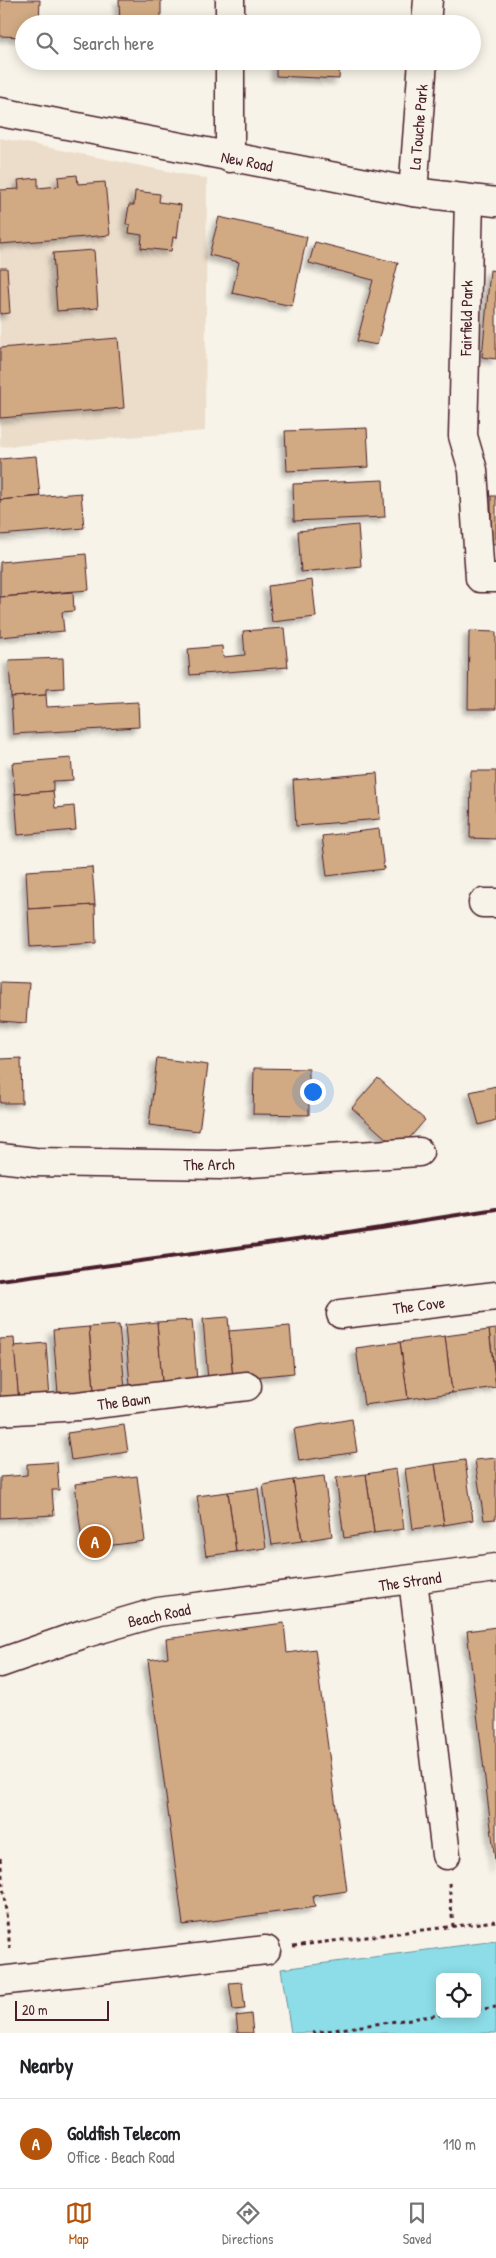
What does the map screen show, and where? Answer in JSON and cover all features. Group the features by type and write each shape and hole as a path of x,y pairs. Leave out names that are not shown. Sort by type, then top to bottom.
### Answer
{"street":[{"path":"230,0 230,15"},
{"path":"427,15 428,0"},
{"path":"230,70 230,158"},
{"name":"La Touche Park","path":"413,192 422,70"},
{"name":"New Road","path":"0,112 413,192 496,202"},
{"name":"Fairfield Park","path":"469,200 463,436 473,470 480,578 496,578"},
{"name":"The Arch","path":"0,1158 35,1162 220,1165 419,1152"},
{"name":"The Cove","path":"341,1314 496,1296"},
{"name":"The Bawn","path":"0,1411 78,1406 247,1386"},
{"name":"The Strand","path":"323,1592 496,1568"},
{"path":"413,1580 446,1855"},
{"name":"Beach Road","path":"0,1662 83,1634 158,1612 323,1592"},
{"path":"7,1980 266,1950"}],"path":[{"path":"446,1855 453,1926"},
{"path":"0,1858 7,1980"},
{"path":"266,1950 496,1920"},
{"path":"481,2009 496,2007"},
{"path":"312,2033 436,2015"}],"shaded area":[{"path":"0,138 207,179 205,431 0,447"}],"water":[{"path":"496,1941 496,2033 291,2033 281,1969"}],"building":[{"path":"0,0 40,0 39,15 15,15 15,37 0,36"},
{"path":"119,0 161,0 161,15 120,15"},
{"path":"276,70 340,70 339,79 276,76"},
{"path":"77,175 78,184 105,182 110,235 0,244 0,190 19,189 18,180 38,178 38,188 59,186 58,177"},
{"path":"135,191 160,194 159,202 181,205 177,238 173,237 171,251 141,248 142,235 129,233 130,225 126,224 129,205 134,205"},
{"path":"219,217 307,237 292,306 232,293 239,262 209,255"},
{"path":"315,242 398,263 377,345 357,341 373,280 309,263"},
{"path":"94,250 98,308 57,311 53,253"},
{"path":"0,268 7,268 10,313 0,314"},
{"path":"490,270 496,271 496,359 482,357"},
{"path":"118,338 124,408 0,418 0,348"},
{"path":"367,428 369,467 287,471 285,431"},
{"path":"36,456 40,496 0,500 0,459"},
{"path":"383,480 385,517 294,521 293,484"},
{"path":"81,493 84,528 0,535 0,500"},
{"path":"491,496 496,496 496,544 491,544"},
{"path":"358,525 361,566 301,572 298,531"},
{"path":"86,554 89,590 0,597 0,562"},
{"path":"312,580 316,617 272,622 268,586"},
{"path":"73,592 74,611 62,612 64,631 0,637 0,597"},
{"path":"284,628 288,667 190,675 188,649 222,646 223,657 245,655 243,631"},
{"path":"469,631 496,632 496,709 468,709"},
{"path":"63,658 64,688 46,689 46,695 11,697 9,660"},
{"path":"46,695 47,707 138,702 139,727 13,734 11,697"},
{"path":"71,758 73,780 53,781 53,791 15,794 12,763"},
{"path":"471,771 496,771 496,839 470,838"},
{"path":"377,773 380,819 296,826 293,780"},
{"path":"53,791 55,808 74,806 76,830 18,835 15,794"},
{"path":"379,829 384,869 327,876 322,836"},
{"path":"92,867 95,905 28,909 26,871"},
{"path":"95,905 96,943 30,947 28,909"},
{"path":"0,982 29,983 26,1023 0,1021"},
{"path":"21,1058 22,1103 0,1103 0,1059"},
{"path":"157,1058 208,1065 199,1131 149,1125"},
{"path":"254,1068 309,1069 309,1115 253,1114"},
{"path":"378,1078 425,1120 399,1150 352,1108"},
{"path":"496,1086 496,1120 479,1125 470,1092"},
{"path":"228,1317 233,1379 208,1381 203,1319"},
{"path":"192,1320 197,1380 162,1382 157,1322"},
{"path":"157,1322 162,1382 130,1385 125,1325"},
{"path":"119,1325 125,1388 94,1391 89,1327"},
{"path":"290,1326 294,1373 233,1379 229,1331"},
{"path":"89,1327 94,1391 58,1394 53,1330"},
{"path":"496,1329 496,1382 489,1330"},
{"path":"489,1330 496,1387 452,1393 445,1336"},
{"path":"445,1336 452,1393 408,1399 400,1342"},
{"path":"14,1338 19,1401 0,1403 0,1339"},
{"path":"400,1342 408,1399 364,1405 356,1348"},
{"path":"46,1343 50,1399 19,1401 14,1346"},
{"path":"352,1419 357,1452 299,1461 294,1429"},
{"path":"124,1425 128,1452 71,1460 67,1433"},
{"path":"496,1458 496,1519 484,1520 475,1460"},
{"path":"465,1460 473,1520 444,1525 435,1464"},
{"path":"57,1462 59,1490 52,1490 54,1515 0,1518 0,1477 27,1475 27,1464"},
{"path":"435,1464 444,1525 413,1529 405,1469"},
{"path":"396,1469 404,1529 374,1533 366,1474"},
{"path":"366,1474 374,1533 344,1538 336,1478"},
{"path":"137,1476 145,1541 83,1549 75,1484"},
{"path":"324,1476 332,1536 302,1541 293,1480"},
{"path":"293,1480 302,1541 272,1545 263,1485"},
{"path":"258,1488 266,1548 236,1552 228,1492"},
{"path":"228,1492 236,1552 206,1556 197,1496"},
{"path":"284,1623 287,1653 315,1649 347,1891 313,1896 315,1907 183,1925 148,1660 168,1657 166,1639"},
{"path":"496,1627 496,1869 467,1631"},
{"path":"242,1982 245,2009 233,2010 229,1983"},
{"path":"251,2014 253,2033 238,2033 236,2016"}],"railway":[{"path":"0,1280 303,1239 496,1209"}],"place":[{"name":"Goldfish Telecom","path":"95,1542"}]}
